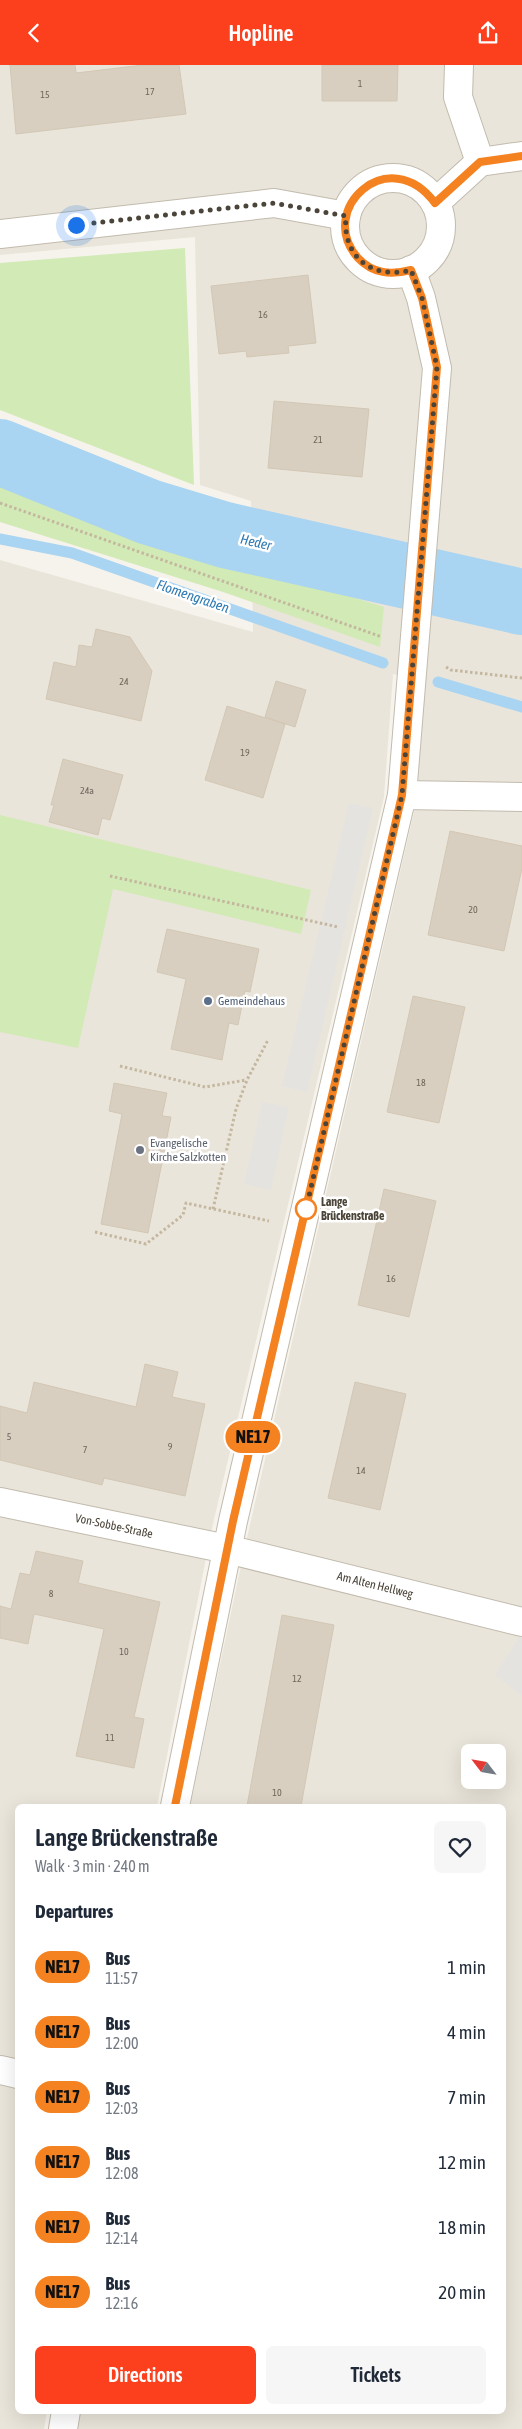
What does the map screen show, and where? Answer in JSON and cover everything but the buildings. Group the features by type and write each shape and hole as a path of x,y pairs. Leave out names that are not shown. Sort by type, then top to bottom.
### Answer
{"street":[{"path":"459,65 458,97 480,162"},
{"path":"435,203 480,162 522,156"},
{"path":"386,178 402,179 416,184 427,192 435,203 441,223 438,243 428,258 411,270 385,273 373,269 362,262 353,252 347,240 346,216 351,203 359,192 372,183 386,178"},
{"path":"0,234 274,203 346,216"},
{"path":"175,1804 227,1549 402,795 413,648 418,618 437,367 422,298 411,270"},
{"path":"402,795 522,797"},
{"name":"Von-Sobbe-Straße","path":"0,1502 227,1549"},
{"name":"Am Alten Hellweg","path":"227,1549 522,1622"},
{"path":"0,2070 15,2073"},
{"path":"63,2429 66,2414"}],"path":[{"path":"0,503 413,648 451,670 522,678"},
{"path":"110,876 304,917"},
{"path":"213,1209 236,1109 247,1080 268,1040"},
{"path":"120,1066 206,1087 247,1080"},
{"path":"95,1232 146,1244 183,1215 186,1203 302,1228"}],"shaded area":[{"path":"0,65 522,65 522,2429 77,2429 80,2414 506,2414 506,1804 190,1804 246,1542 416,803 424,683 393,674 384,797 212,1528 157,1804 15,1804 15,2414 46,2414 44,2429 0,2429 0,560 253,632 251,501 200,485 195,237 0,255"},
{"path":"349,803 373,808 307,1092 282,1086"},
{"path":"262,1102 289,1107 271,1190 244,1184"},
{"path":"522,1632 522,1696 495,1675"}],"green space":[{"path":"185,248 194,485 0,410 0,263"},
{"path":"0,482 219,562 245,564 384,607 380,647 223,592 0,522"},
{"path":"0,815 311,890 301,934 113,889 78,1048 0,1032"}],"waterway":[{"name":"Heder","path":"0,452 149,512 225,535 522,602"},
{"name":"Flomengraben","path":"0,539 72,553 383,663"},
{"name":"Flomengraben","path":"438,682 522,707"}],"bus line":[{"name":"NE17","path":"175,1804 233,1521 402,795 413,648 425,533 437,367 422,298 411,270 385,273 373,269 362,262 353,252 347,240 346,216 351,203 359,192 372,183 386,178 402,179 416,184 427,192 435,203 480,162 522,156"}],"place":[{"name":"Gemeindehaus","path":"208,1001"},
{"name":"Evangelische Kirche Salzkotten","path":"140,1150"},
{"name":"Lange Brückenstraße","path":"306,1209"}],"route":[{"path":"76,225 274,203 346,216 347,240 353,252 362,262 373,269 385,273 411,270 422,298 437,367 425,533 413,648 402,795 306,1209"}]}
